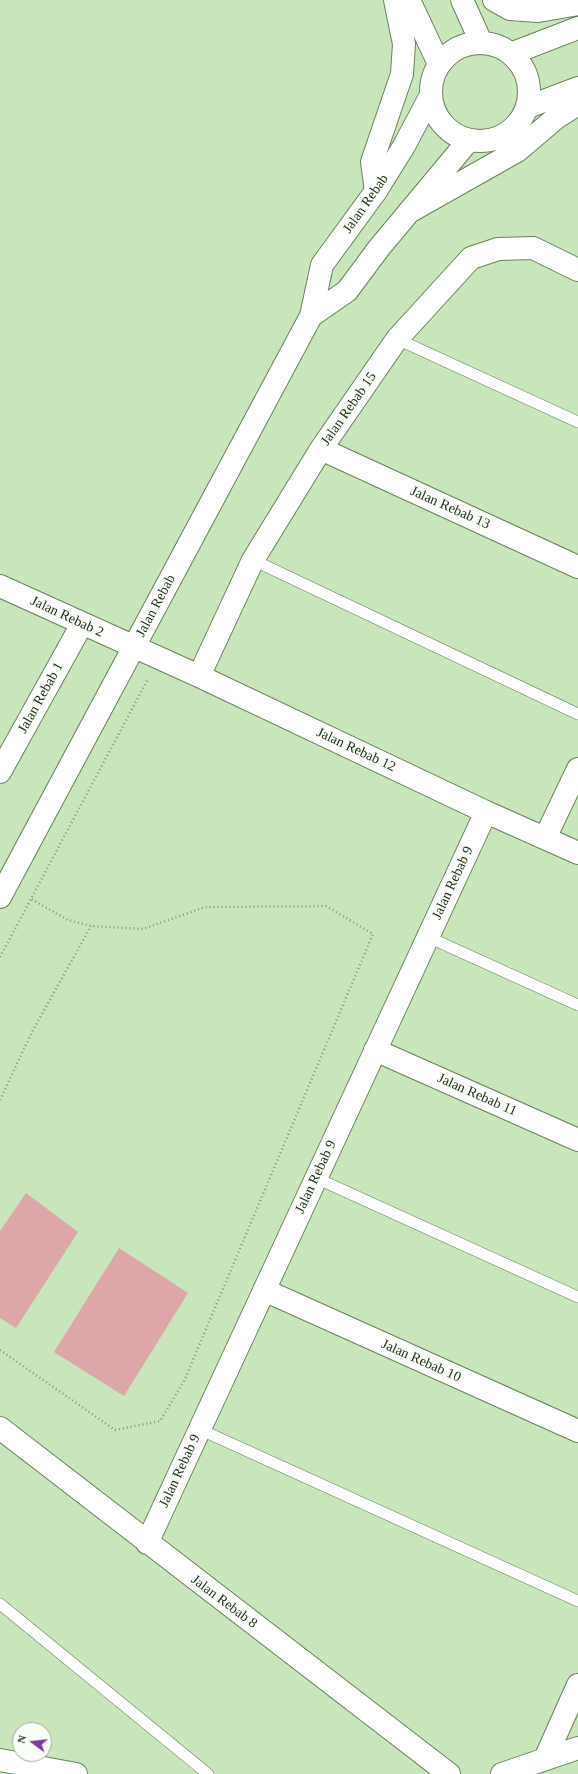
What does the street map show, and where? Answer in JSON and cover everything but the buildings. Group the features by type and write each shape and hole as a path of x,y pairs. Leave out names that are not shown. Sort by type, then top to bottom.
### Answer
{"street":[{"path":"376,191 372,162 402,74 404,44 395,0"},
{"path":"409,0 439,64"},
{"path":"462,0 481,42"},
{"path":"494,0 510,9 538,11 578,4"},
{"path":"512,53 578,28"},
{"name":"Jalan Rebab","path":"481,42 498,45 512,53 522,65 528,78 530,92 528,107 516,126 498,138 484,141 469,140 454,134 442,124 434,110 431,95 433,79 439,64 450,52 464,44 481,42"},
{"path":"528,107 578,88"},
{"name":"Jalan Rebab","path":"3,891 311,316 322,265 376,191 404,146 431,95"},
{"path":"409,212 517,151 556,118 578,104"},
{"name":"Jalan Rebab","path":"311,316 347,291 379,248 469,140"},
{"name":"Jalan Rebab 15","path":"199,676 253,560 321,450 397,339 471,258 498,249 534,248 578,270"},
{"name":"Jalan Rebab 13","path":"321,450 578,566"},
{"name":"Jalan Rebab 2","path":"0,586 134,648"},
{"name":"Jalan Rebab 1","path":"0,772 82,624"},
{"name":"Jalan Rebab 12","path":"134,648 199,676 486,812 578,853"},
{"path":"545,838 578,769"},
{"name":"Jalan Rebab 9","path":"147,1543 486,812"},
{"name":"Jalan Rebab 11","path":"375,1050 578,1140"},
{"name":"Jalan Rebab 10","path":"264,1290 578,1431"},
{"name":"Jalan Rebab 8","path":"0,1428 147,1543 449,1774"},
{"path":"545,1759 578,1685"},
{"path":"502,1774 578,1748"},
{"path":"0,1760 76,1774"}],"lane":[{"path":"397,339 578,422"},
{"path":"253,560 578,714"},
{"path":"428,937 578,1005"},
{"path":"316,1178 578,1298"},
{"path":"199,1429 578,1602"},
{"path":"0,1604 208,1774"}],"path":[{"path":"0,957 151,673"},
{"path":"0,1350 115,1430 160,1421 184,1381 373,934 326,906 205,907 143,930 91,926 68,920 31,899 3,891"},
{"path":"0,1100 32,1032 91,926"}],"shaded area":[{"path":"26,1193 78,1232 16,1328 0,1318 0,1231"},
{"path":"119,1248 188,1293 124,1396 54,1352"}]}
